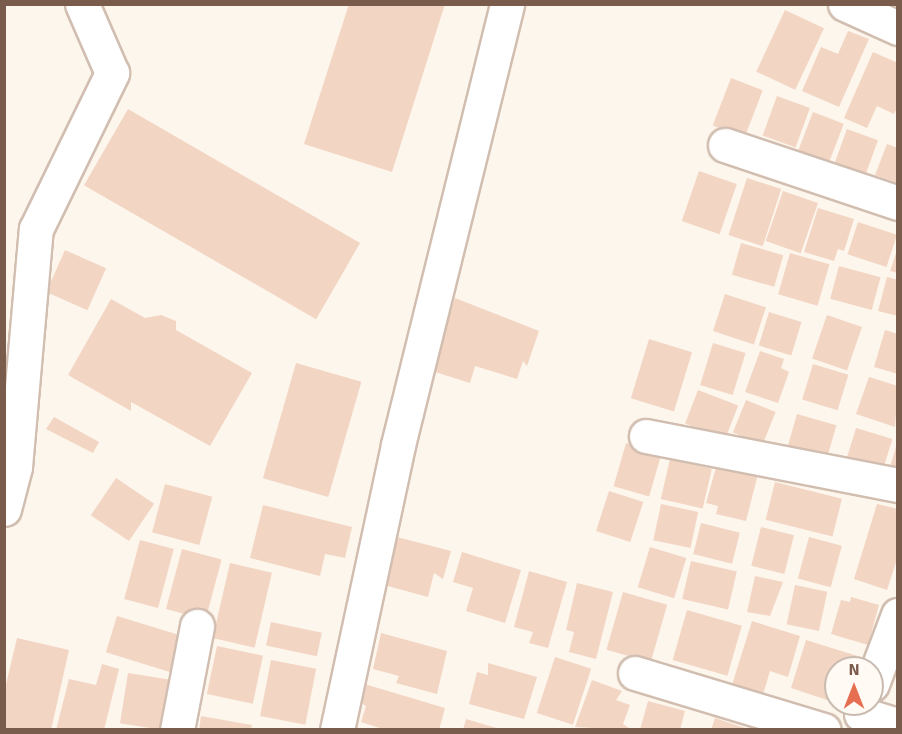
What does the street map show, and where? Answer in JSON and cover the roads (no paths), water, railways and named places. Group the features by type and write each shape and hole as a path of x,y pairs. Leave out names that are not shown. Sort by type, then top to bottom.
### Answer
{"street":[{"path":"4,509 15,467 36,229 112,73 82,4"},
{"path":"337,729 398,445 507,4"},
{"path":"845,4 897,28"},
{"path":"725,145 897,203"},
{"path":"646,436 897,485"},
{"path":"882,656 897,615"},
{"path":"177,729 197,626"},
{"path":"635,673 824,729"},
{"path":"880,716 897,725"}]}
